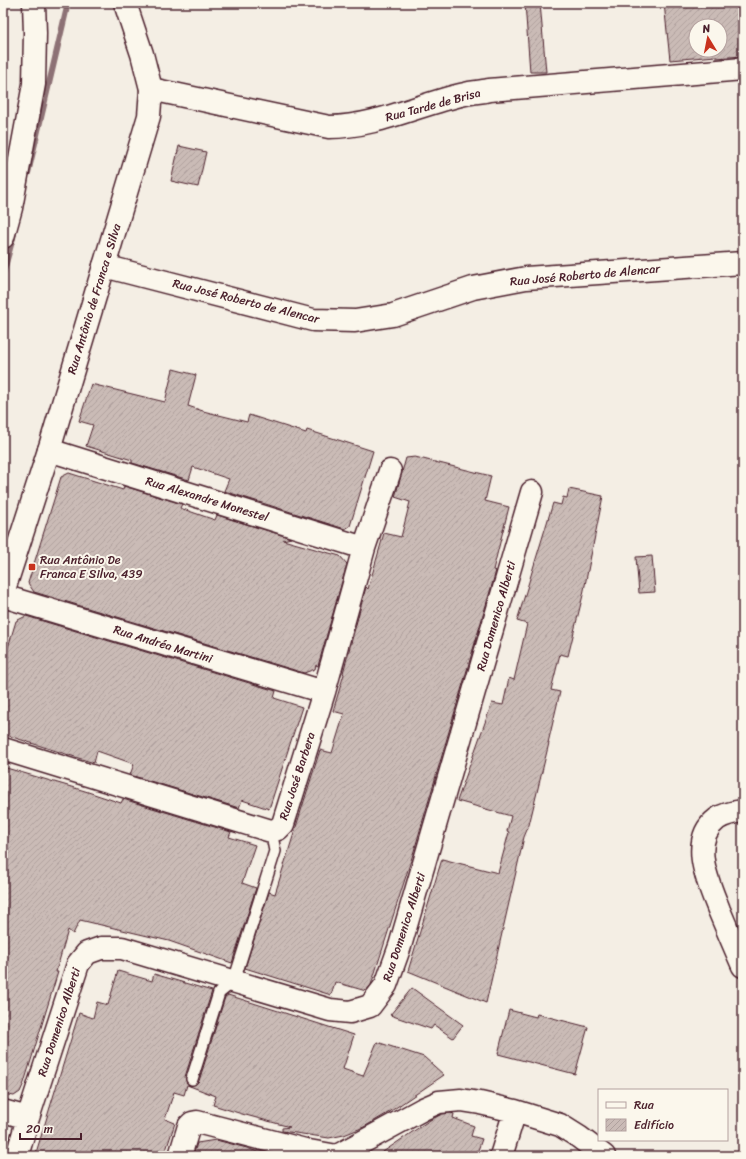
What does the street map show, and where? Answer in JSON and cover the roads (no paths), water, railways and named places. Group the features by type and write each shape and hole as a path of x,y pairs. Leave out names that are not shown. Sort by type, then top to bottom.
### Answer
{"street":[{"path":"3,237 11,208 34,84 34,3"},
{"name":"Rua Antônio de Franca e Silva","path":"3,593 49,450 149,116 151,89 142,54 125,3"},
{"name":"Rua Tarde de Brisa","path":"151,89 329,127 345,127 371,122 466,94 743,69"},
{"name":"Rua José Roberto de Alencar","path":"104,266 312,320 355,321 392,315 472,288 526,278 743,263"},
{"name":"Rua Alexandre Monestel","path":"49,450 364,548"},
{"name":"Rua José Barbera","path":"3,749 271,830 278,829 283,824 324,692 364,548 390,471"},
{"name":"Rua Domenico Alberti","path":"17,1156 78,964 87,953 101,948 122,948 330,1010 350,1012 370,1006 386,985 400,946 532,492"},
{"name":"Rua Andréa Martini","path":"3,596 324,692"},
{"path":"743,811 735,812 717,819 706,832 702,848 703,866 709,885 743,966"},
{"path":"180,1156 189,1126 192,1123 197,1122 309,1151 337,1156 423,1109 439,1102 461,1100 515,1111 560,1125 604,1156"},
{"path":"3,1110 28,1118"},
{"path":"501,1156 515,1111"}],"lane":[{"path":"192,1079 219,993 234,981 275,851 271,830"}],"waterway":[{"path":"28,173 68,3"},
{"path":"3,274 14,234"}],"place":[{"name":"Rua Antônio De Franca E Silva, 439","path":"32,567"}]}
